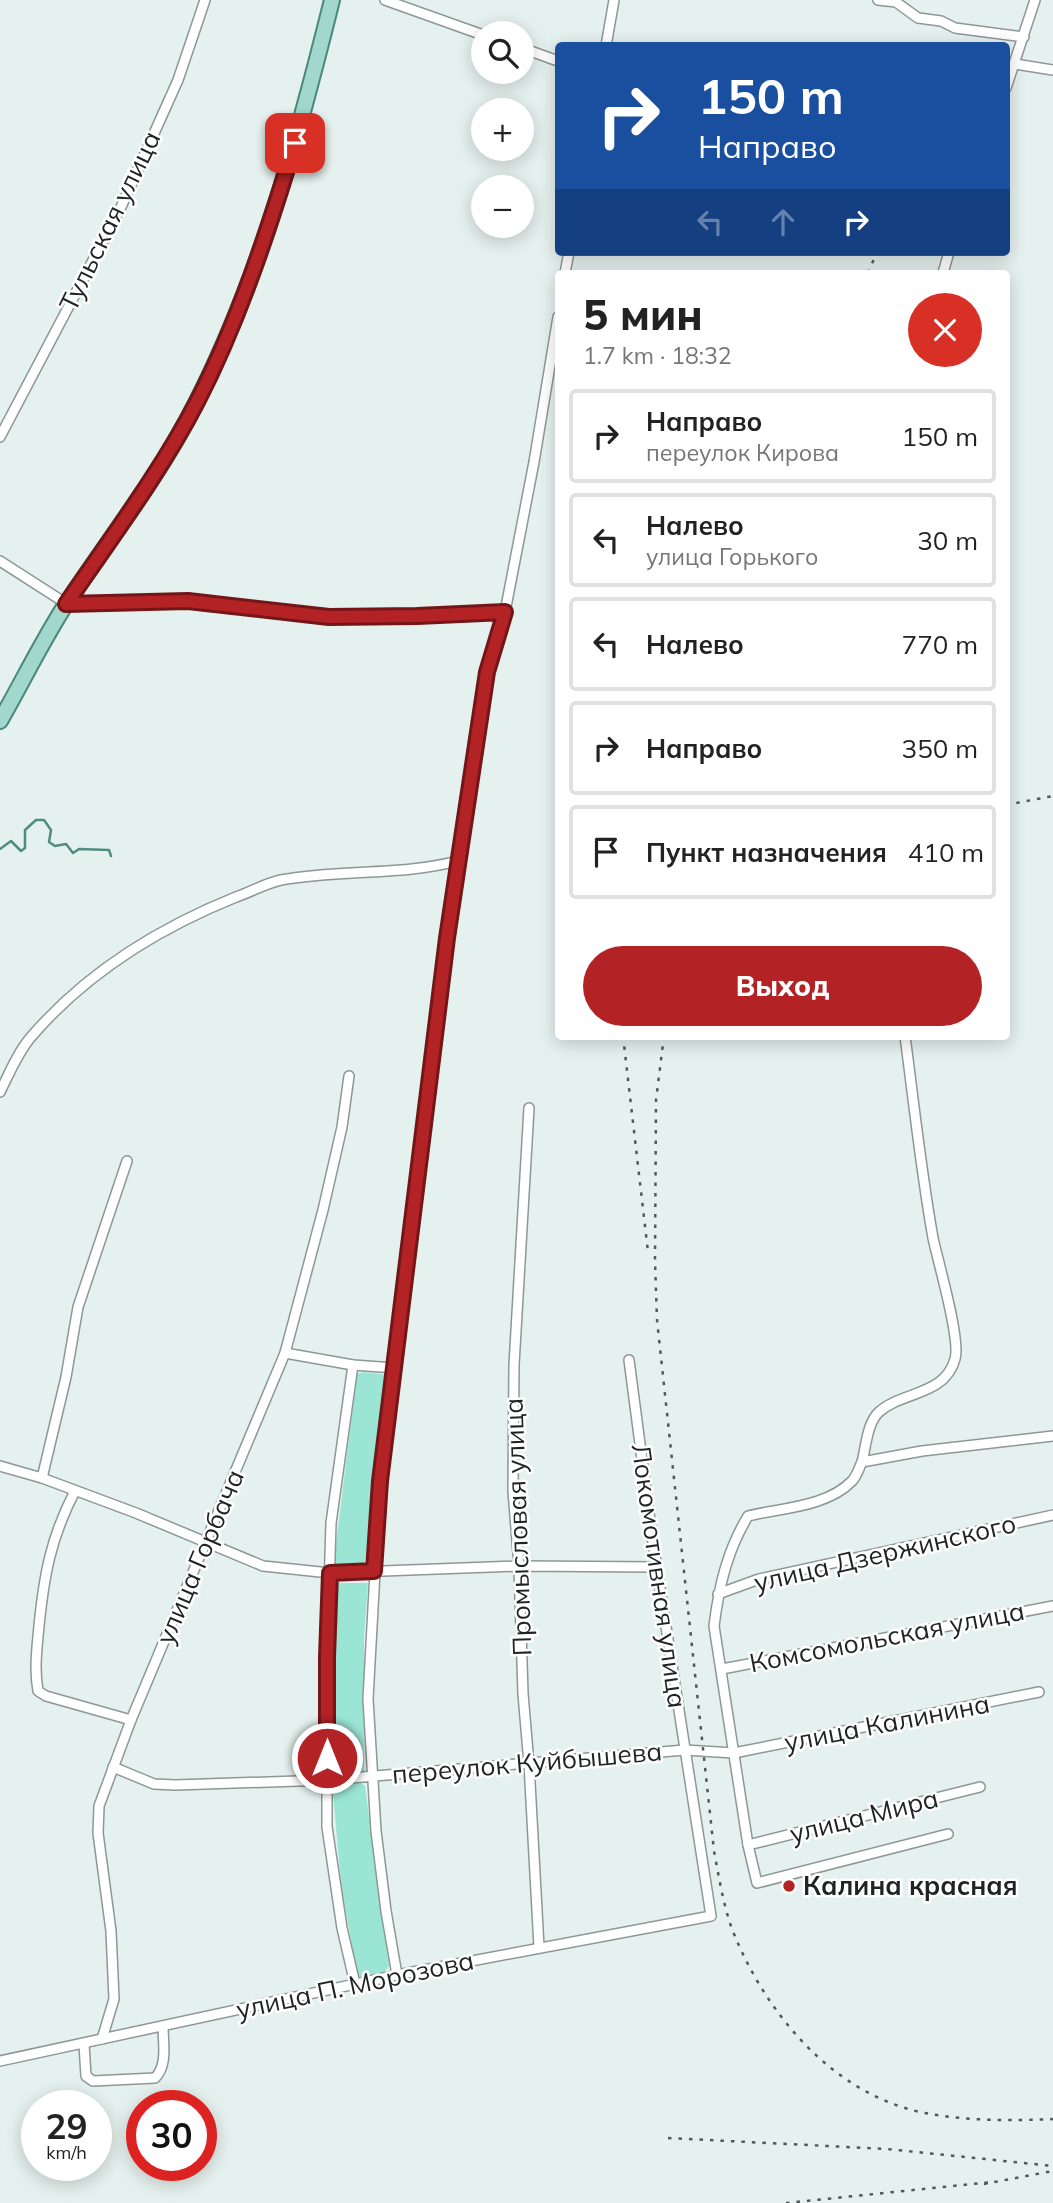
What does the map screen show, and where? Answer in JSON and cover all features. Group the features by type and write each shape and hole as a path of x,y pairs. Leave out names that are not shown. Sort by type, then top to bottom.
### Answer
{"main road":[{"path":"0,721 66,604 152,478 196,403 229,335 289,162 332,0"}],"street":[{"name":"Тульская улица","path":"0,437 121,207 178,80 205,0"},
{"path":"385,0 471,31"},
{"path":"607,42 614,0"},
{"path":"878,0 896,2 918,18 941,21 955,28 1024,37"},
{"path":"1010,77 1035,0"},
{"path":"534,52 555,60"},
{"path":"1015,64 1053,71"},
{"path":"397,1975 382,1883 368,1699 380,1481 447,938 461,860 487,672 505,612 555,335"},
{"path":"0,561 66,604 188,601 329,617 505,612"},
{"path":"0,1092 29,1039 66,1001 110,965 191,916 278,881 328,873 440,866 461,860"},
{"path":"906,1040 921,1163 956,1357 944,1380 879,1411 871,1423 862,1462 854,1479 838,1493 813,1502 748,1517 734,1541 718,1594 715,1626 748,1845 757,1883 948,1833"},
{"name":"улица Горбача","path":"102,2039 114,1999 111,1931 98,1833 99,1806 131,1720 285,1353 326,1201 342,1127 349,1076"},
{"name":"Промысловая улица","path":"529,1108 514,1365 513,1491 539,1947"},
{"path":"42,1478 66,1377 78,1307 127,1161"},
{"path":"285,1353 352,1365 395,1368"},
{"name":"Локомотивная улица","path":"629,1360 657,1567 711,1916"},
{"path":"352,1365 331,1523 327,1657 327,1827 342,1928 355,1984"},
{"path":"862,1462 922,1451 1053,1436"},
{"path":"0,1466 42,1478 136,1513 263,1566 330,1573 519,1566 657,1567"},
{"path":"75,1491 63,1515 47,1563 35,1671 38,1691 46,1696 131,1720"},
{"name":"улица Дзержинского","path":"718,1594 759,1579 1053,1515"},
{"name":"Комсомольская улица","path":"722,1669 1053,1606"},
{"name":"улица Калинина","path":"734,1753 1040,1692"},
{"name":"переулок Куйбышева","path":"113,1767 153,1784 327,1780 685,1750 734,1753"},
{"name":"улица Мира","path":"748,1845 980,1787"},
{"name":"улица П. Морозова","path":"0,2061 397,1975 711,1916"},
{"path":"84,2044 86,2076 93,2081 155,2078 159,2075 164,2056 163,2026"}],"green space":[{"path":"364,1372 389,1375 365,1564 349,1569 339,1567 334,1560 357,1374"},
{"path":"334,1583 368,1583 364,1637 364,1771 360,1774 337,1775 331,1770"},
{"path":"361,1783 365,1786 389,1966 383,1974 361,1978 357,1975 341,1884 333,1793 336,1784"}],"waterway":[{"path":"0,849 11,841 21,851 25,848 25,830 36,820 44,820 51,830 49,842 55,846 66,844 73,853 79,849 109,850 111,856"}],"railway":[{"path":"869,270 875,256"},
{"path":"1010,804 1053,796"},
{"path":"623,1040 648,1252"},
{"path":"664,1040 656,1100 657,1320 714,1851 732,1929 763,1991 783,2019 806,2046 832,2069 861,2088 892,2103 941,2116 989,2120 1053,2119"},
{"path":"668,2138 887,2149 1053,2166"},
{"path":"984,2184 1053,2171"},
{"path":"786,2203 992,2182"}],"place":[{"name":"Калина красная","path":"789,1886"}],"route":[{"path":"295,143 264,240 229,335 196,403 152,478 66,604 188,601 329,617 505,612 487,672 461,860 447,938 380,1481 374,1571 330,1573 327,1758"}]}
